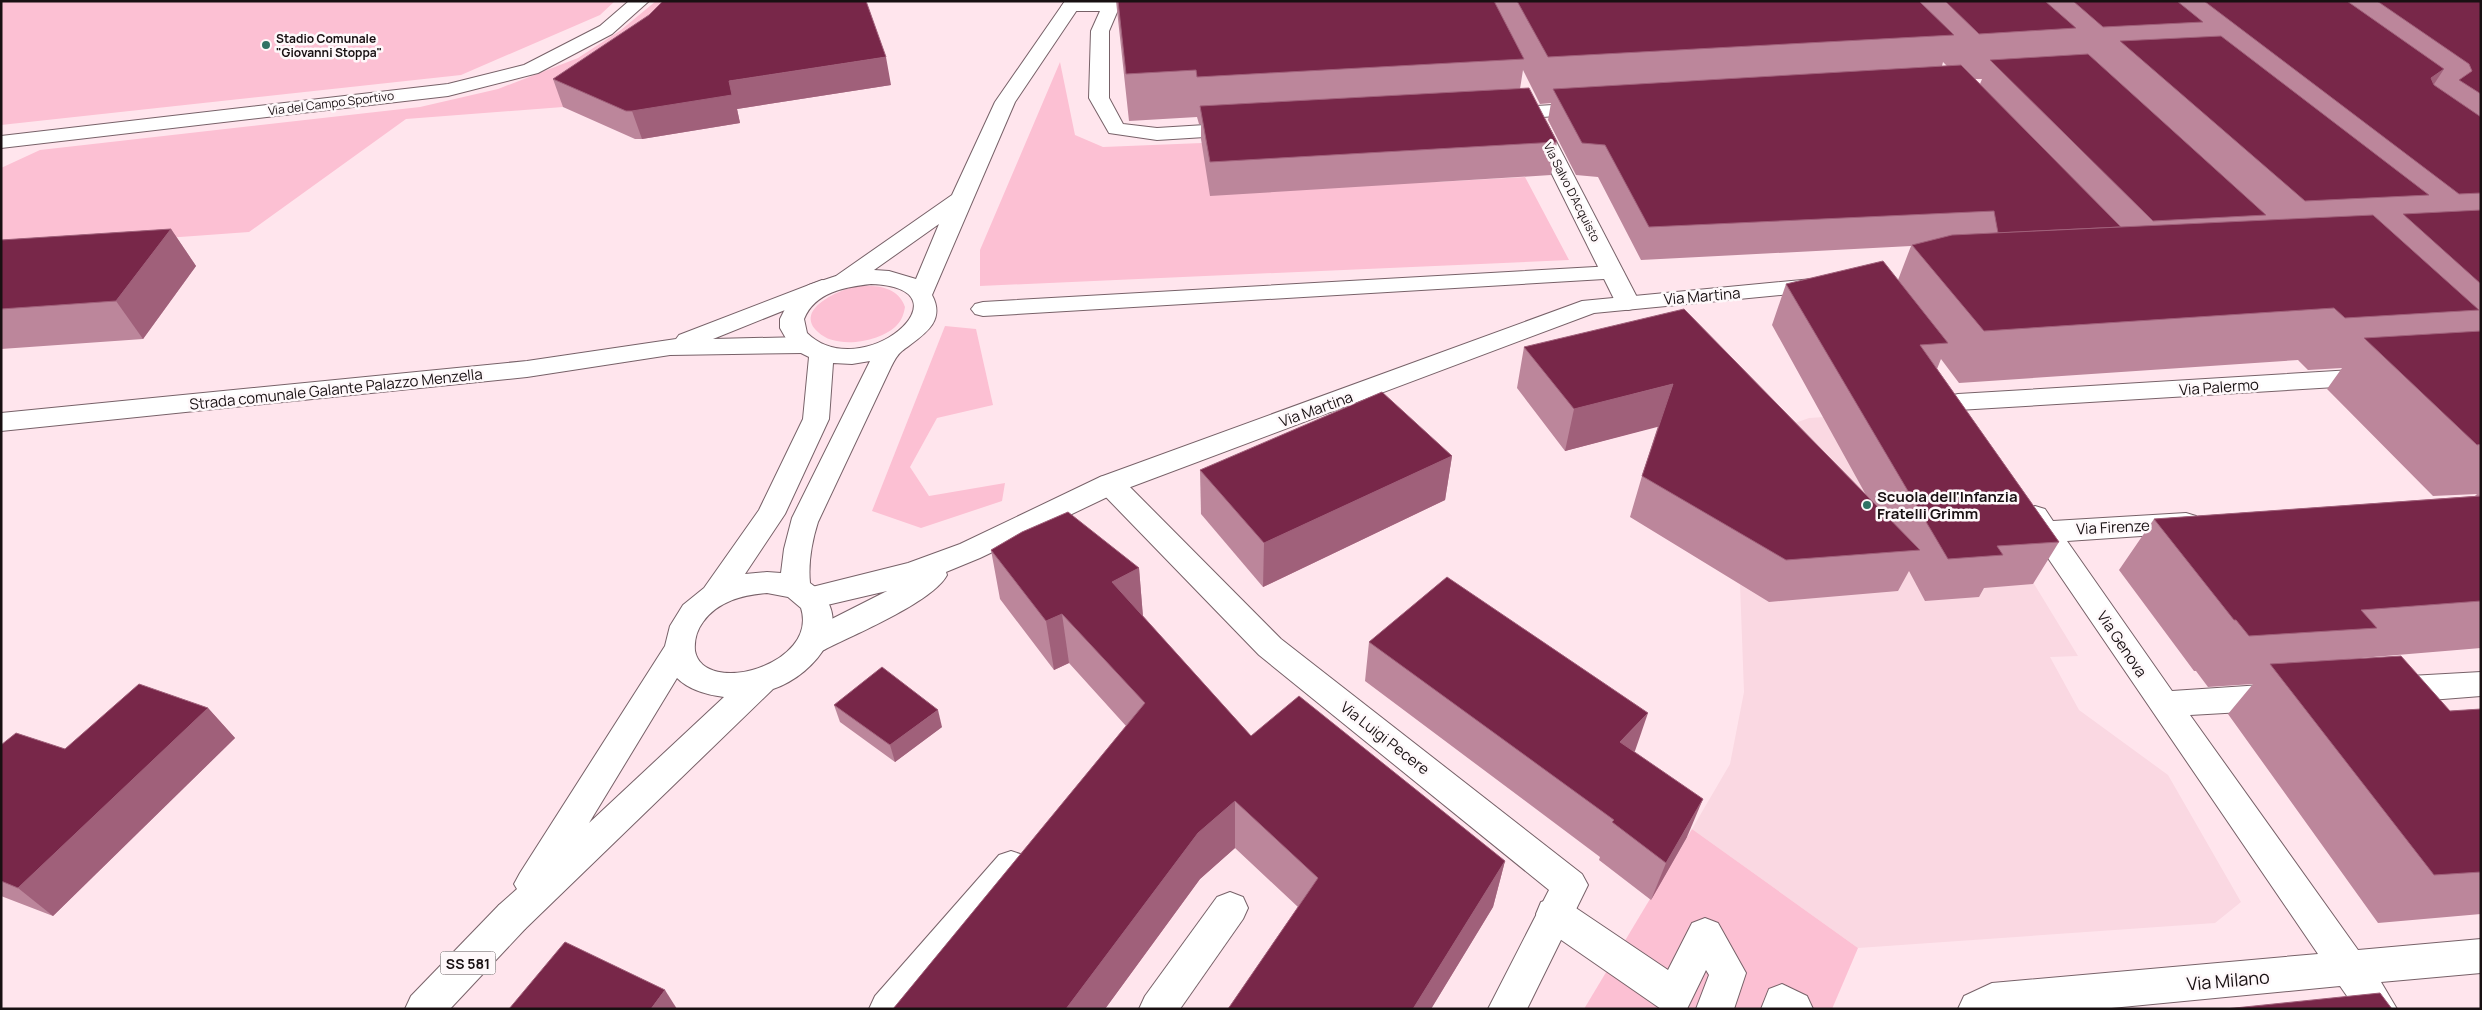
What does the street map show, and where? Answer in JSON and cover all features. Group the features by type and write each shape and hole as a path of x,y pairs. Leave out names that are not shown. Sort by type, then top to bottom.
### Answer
{"street":[{"name":"Via del Campo Sportivo","path":"1,142 448,90 532,69 606,30 640,1"},
{"path":"921,294 961,198 1005,102 1072,4 1179,1"},
{"path":"1112,3 1100,31 1099,98 1116,129 1157,134 1256,128"},
{"path":"1482,115 1527,104 1600,108"},
{"name":"Via Salvo D'Acquisto","path":"1527,104 1628,303"},
{"path":"832,283 861,276 897,279 921,294 925,304 924,316 918,327 907,338 892,346 856,356 812,350 794,335 791,322 796,309 806,297 890,250 961,198"},
{"path":"983,309 1613,273"},
{"name":"Via Martina","path":"970,551 1110,484 1590,306 1845,282"},
{"name":"Strada comunale Galante Palazzo Menzella","path":"670,347 832,283"},
{"path":"679,649 684,664 697,677 715,684 738,686 762,681 783,671 800,658 813,642 818,626 817,611 794,578 803,524 869,384 892,346"},
{"name":"Strada comunale Galante Palazzo Menzella","path":"1,422 527,370 670,347 812,350"},
{"path":"716,595 771,514 816,419 812,350"},
{"name":"Via Palermo","path":"1974,427 1949,391 2394,376"},
{"name":"Via Luigi Pecere","path":"1110,484 1270,647 1570,884 1507,1009"},
{"name":"Via Genova","path":"2018,491 2164,704 2378,1009"},
{"name":"Via Firenze","path":"2045,532 2214,521"},
{"path":"512,917 679,649 681,634 688,619 700,606 716,595 744,584 758,582 786,584 804,593 882,582 970,551"},
{"path":"813,642 901,597 970,551"},
{"path":"512,917 762,681"},
{"path":"2362,692 2481,684"},
{"path":"2164,704 2302,696"},
{"path":"888,1009 1032,843"},
{"path":"1158,1009 1230,908"},
{"path":"1554,914 1674,996 1705,935 1728,973 1715,1009"},
{"name":"SS 581","path":"424,1009 512,917"},
{"name":"Via Milano","path":"1977,1009 1992,1001 2481,956"},
{"path":"1780,1009 1782,1002 1794,1009"}],"shaded area":[{"name":"Stadio Comunale \"Giovanni Stoppa\"","path":"1,1 615,1 600,15 461,75 1,125"},
{"path":"656,1 698,1 658,42 563,107 406,119 249,232 111,242 1,242 1,168 40,150 420,107 498,89 578,58 621,30"},
{"path":"1060,62 1075,135 1103,147 1202,143 1436,182 1525,177 1569,260 980,286 980,250"},
{"path":"856,286 871,286 892,291 902,300 905,307 900,321 890,331 880,336 858,342 836,341 826,338 812,324 811,316 815,308 830,296"},
{"path":"945,326 976,329 993,405 937,418 910,467 929,496 1005,483 1002,501 921,528 872,511"},
{"path":"1918,411 2028,574 2078,656 2050,657 2079,710 2168,775 2241,902 2215,923 1858,948 1692,829 1730,764 1744,692 1740,584 1751,439 1809,418"},
{"path":"1692,829 1858,948 1832,1009 1584,1009"}],"building":[{"path":"663,1 866,1 886,57 729,81 732,95 632,111 626,111 553,79 649,15"},
{"path":"1118,1 1494,1 1524,59 1197,77 1196,70 1126,74"},
{"path":"1517,1 1919,1 1954,35 1548,57"},
{"path":"1945,1 2045,1 2076,28 1979,34"},
{"path":"2073,1 2177,1 2203,22 2103,27"},
{"path":"2204,1 2347,1 2444,69 2431,78 2434,85 2481,117 2481,193 2459,194"},
{"path":"2377,1 2481,1 2481,94 2459,80 2472,71 2469,64"},
{"path":"2221,36 2429,195 2305,201 2120,41"},
{"path":"2088,54 2266,215 2153,221 1990,60"},
{"path":"1961,65 2121,227 1998,233 1994,211 1649,227 1605,145 1582,143 1553,89"},
{"path":"1529,88 1557,142 1210,162 1200,106"},
{"path":"2481,210 2481,284 2403,214"},
{"path":"2373,215 2479,310 2345,318 2334,308 1984,331 1912,245 1952,235"},
{"path":"171,229 116,301 1,309 1,240"},
{"path":"1883,261 1948,343 1920,345 2059,542 1997,546 2003,555 1948,559 1786,284"},
{"path":"1684,309 1920,550 1786,560 1642,476 1673,384 1574,409 1524,347"},
{"path":"2481,331 2481,444 2477,445 2364,338"},
{"path":"1382,392 1452,456 1264,543 1200,470"},
{"path":"2481,496 2481,601 2361,610 2377,628 2249,636 2234,620 2154,519"},
{"path":"1068,512 1139,568 1112,582 1251,736 1299,696 1505,861 1413,1009 1228,1009 1318,878 1235,801 1198,833 1066,1009 893,1009 1145,703 1062,614 1046,621 991,550 1022,532"},
{"path":"1447,577 1648,713 1620,742 1703,799 1666,863 1612,822 1614,820 1369,642"},
{"path":"2401,656 2450,711 2481,709 2481,872 2434,875 2270,664"},
{"path":"882,667 938,710 890,745 834,705"},
{"path":"139,684 208,708 18,888 1,881 1,745 16,733 65,749"},
{"path":"565,942 665,990 651,1009 509,1009"},
{"path":"2380,993 2392,1009 2225,1009"}],"place":[{"name":"Stadio Comunale \"Giovanni Stoppa\"","path":"266,45"},
{"name":"Scuola dell'Infanzia Fratelli Grimm","path":"1867,505"}]}
